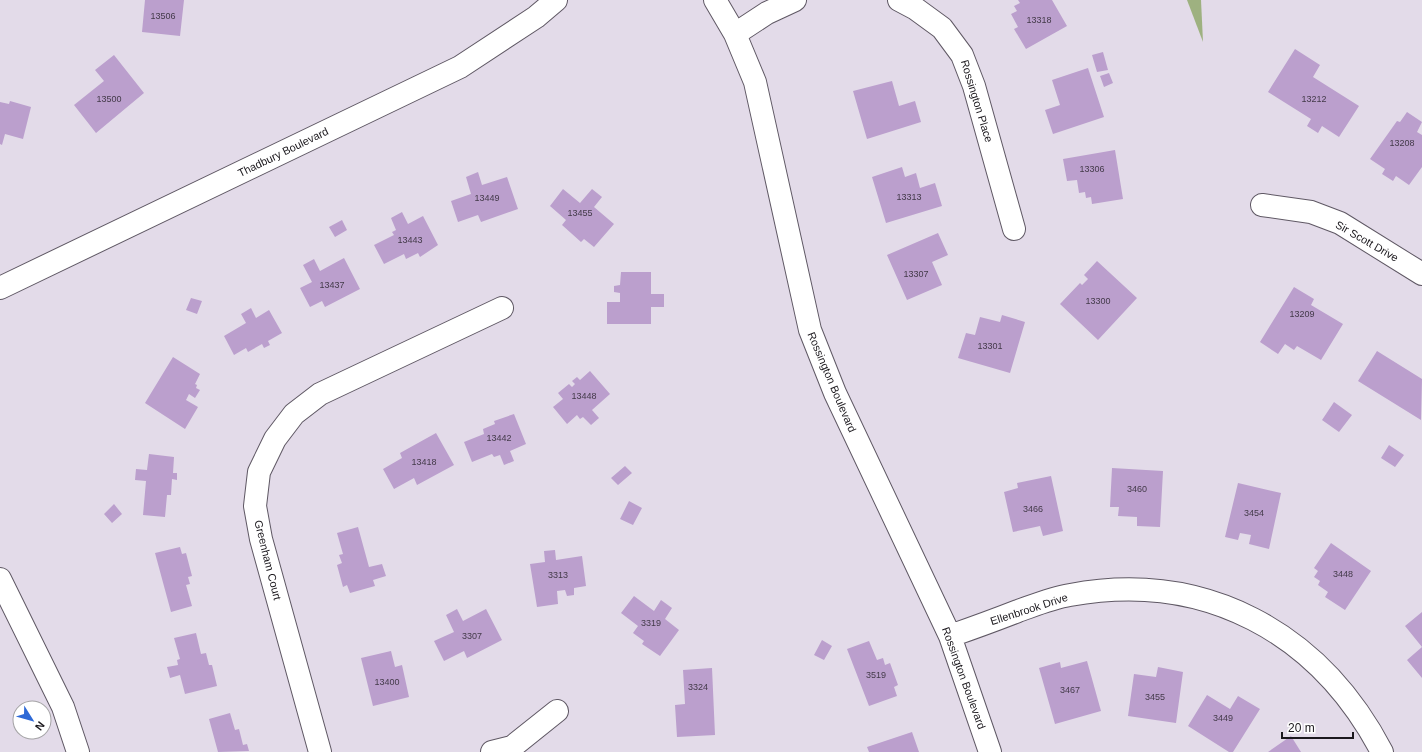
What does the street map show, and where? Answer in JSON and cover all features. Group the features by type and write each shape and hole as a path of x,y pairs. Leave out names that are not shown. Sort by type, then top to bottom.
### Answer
{"street":[{"name":"Thadbury Boulevard","path":"0,288 460,67 536,16 556,0"},
{"name":"Rossington Boulevard","path":"715,0 736,34 755,82 810,330 835,393 950,636 990,752"},
{"path":"736,34 767,13 795,0"},
{"name":"Rossington Place","path":"899,0 916,9 942,28 962,55 974,86 1014,229"},
{"name":"Sir Scott Drive","path":"1262,205 1311,212 1340,223 1422,274"},
{"name":"Greenham Court","path":"320,752 261,539 255,506 260,472 275,439 294,414 320,394 502,308"},
{"path":"0,579 63,707 78,752"},
{"name":"Ellenbrook Drive","path":"950,636 1042,602 1068,595 1114,589 1162,590 1209,600 1253,619 1296,645 1340,689 1367,723 1382,752"},
{"path":"492,752 512,747 557,711"}],"green space":[{"path":"1187,0 1201,0 1203,42"}],"building":[{"path":"145,0 184,0 180,36 142,32"},
{"path":"1018,0 1052,0 1067,26 1026,49 1014,29 1018,27 1011,14 1017,11 1014,6 1020,3"},
{"path":"1295,49 1320,65 1313,77 1359,106 1339,137 1322,126 1318,133 1307,126 1311,119 1268,92"},
{"path":"1103,52 1108,70 1097,72 1092,55"},
{"path":"114,55 144,93 96,133 74,105 104,81 95,70"},
{"path":"1088,68 1104,117 1053,134 1045,110 1060,105 1052,80"},
{"path":"1109,73 1113,83 1104,87 1100,76"},
{"path":"892,81 899,106 915,101 921,122 867,139 853,91"},
{"path":"10,101 31,107 23,139 5,134 2,145 0,144 0,102 9,104"},
{"path":"1407,112 1422,122 1417,132 1422,135 1422,167 1409,185 1396,176 1393,181 1382,174 1385,169 1370,159 1397,121 1400,122"},
{"path":"1115,150 1123,199 1092,204 1091,197 1086,198 1085,192 1079,193 1077,180 1067,181 1063,159"},
{"path":"902,167 905,177 916,173 920,188 935,183 942,206 886,223 872,177"},
{"path":"478,172 482,185 507,177 518,209 481,222 478,215 458,222 451,201 471,194 466,177"},
{"path":"563,189 580,203 592,189 602,197 594,207 614,224 594,247 584,239 581,242 562,225 566,220 550,206"},
{"path":"402,212 408,224 423,216 438,245 420,257 418,253 406,259 404,254 384,264 374,245 394,235 392,232 396,230 391,218"},
{"path":"342,220 347,230 335,237 329,227"},
{"path":"938,233 948,255 932,262 942,285 907,300 887,255"},
{"path":"344,258 360,289 325,307 322,301 310,307 300,288 312,282 303,265 314,259 320,271"},
{"path":"1097,261 1137,298 1098,340 1060,304 1080,283 1082,285 1088,279 1084,275"},
{"path":"621,272 651,272 651,294 664,294 664,307 651,307 651,324 607,324 607,302 620,302 620,293 614,292 614,286 620,285"},
{"path":"1294,287 1314,299 1311,305 1343,324 1321,360 1297,346 1294,350 1285,344 1278,354 1260,342"},
{"path":"191,298 202,301 197,314 186,310"},
{"path":"251,308 256,318 269,310 282,333 268,341 270,345 264,348 262,344 248,352 246,348 234,355 224,336 246,323 241,314"},
{"path":"1002,315 1025,322 1010,373 958,358 966,333 975,335 980,317 1000,322"},
{"path":"1377,351 1422,379 1421,420 1358,381"},
{"path":"173,357 200,374 195,384 197,385 196,388 200,390 195,398 189,394 186,400 198,407 185,429 145,403"},
{"path":"590,371 610,394 592,410 599,418 591,425 583,417 580,419 577,415 567,424 553,407 563,399 558,393 569,384 572,387 575,384 572,381 577,377 580,380"},
{"path":"1334,402 1352,415 1339,432 1322,420"},
{"path":"514,414 526,444 510,451 514,461 504,465 500,455 494,457 492,454 472,462 464,442 484,434 483,429 495,424 494,421"},
{"path":"436,433 454,465 417,485 414,478 394,489 383,469 402,458 400,453"},
{"path":"1389,445 1404,455 1395,467 1381,458"},
{"path":"149,454 174,457 173,473 177,473 177,480 172,479 171,495 167,495 165,517 143,515 146,481 135,480 136,469 147,470"},
{"path":"625,466 632,473 618,485 611,478"},
{"path":"1112,468 1163,471 1160,527 1137,526 1137,517 1118,516 1119,507 1110,507"},
{"path":"1051,476 1063,531 1043,536 1040,526 1013,532 1004,492 1018,488 1017,483"},
{"path":"1238,483 1281,493 1269,549 1249,544 1251,535 1240,533 1238,540 1225,537"},
{"path":"629,501 642,508 633,525 620,519"},
{"path":"114,504 122,514 112,523 104,514"},
{"path":"358,527 369,567 382,564 386,576 373,580 375,586 350,593 347,585 343,587 337,565 342,563 339,555 343,554 337,533"},
{"path":"1331,543 1371,571 1345,610 1325,597 1328,592 1318,585 1320,581 1314,577 1318,571 1314,568"},
{"path":"180,547 182,554 186,553 192,576 188,577 190,584 186,585 192,606 171,612 155,553"},
{"path":"555,550 556,560 582,556 586,586 574,588 574,595 567,596 565,590 557,591 558,604 537,607 530,564 545,562 544,551"},
{"path":"634,596 654,611 661,600 672,608 665,619 679,630 660,656 642,644 644,641 633,633 638,626 621,613"},
{"path":"457,609 463,621 486,609 502,640 467,658 464,651 444,661 434,641 454,632 446,615"},
{"path":"1422,612 1422,647 1405,626"},
{"path":"196,633 201,654 206,653 209,665 212,665 217,686 185,694 180,675 170,678 167,667 178,665 177,660 180,659 174,638"},
{"path":"822,640 832,646 824,660 814,655"},
{"path":"869,641 877,660 883,658 885,665 890,663 898,685 894,687 897,696 869,706 847,649"},
{"path":"1422,647 1422,678 1407,660"},
{"path":"391,651 395,667 402,665 409,697 373,706 361,658"},
{"path":"1087,661 1101,711 1055,724 1039,668 1060,662 1061,668"},
{"path":"1158,667 1183,672 1176,723 1128,716 1134,674 1156,677"},
{"path":"712,668 715,735 677,737 675,705 685,704 683,670"},
{"path":"1207,695 1230,709 1238,696 1260,709 1233,752 1229,752 1188,726"},
{"path":"230,713 235,730 239,729 243,745 247,744 249,751 218,752 209,719"},
{"path":"912,732 919,752 869,752 867,747"},
{"path":"1291,736 1301,752 1268,752"}]}
